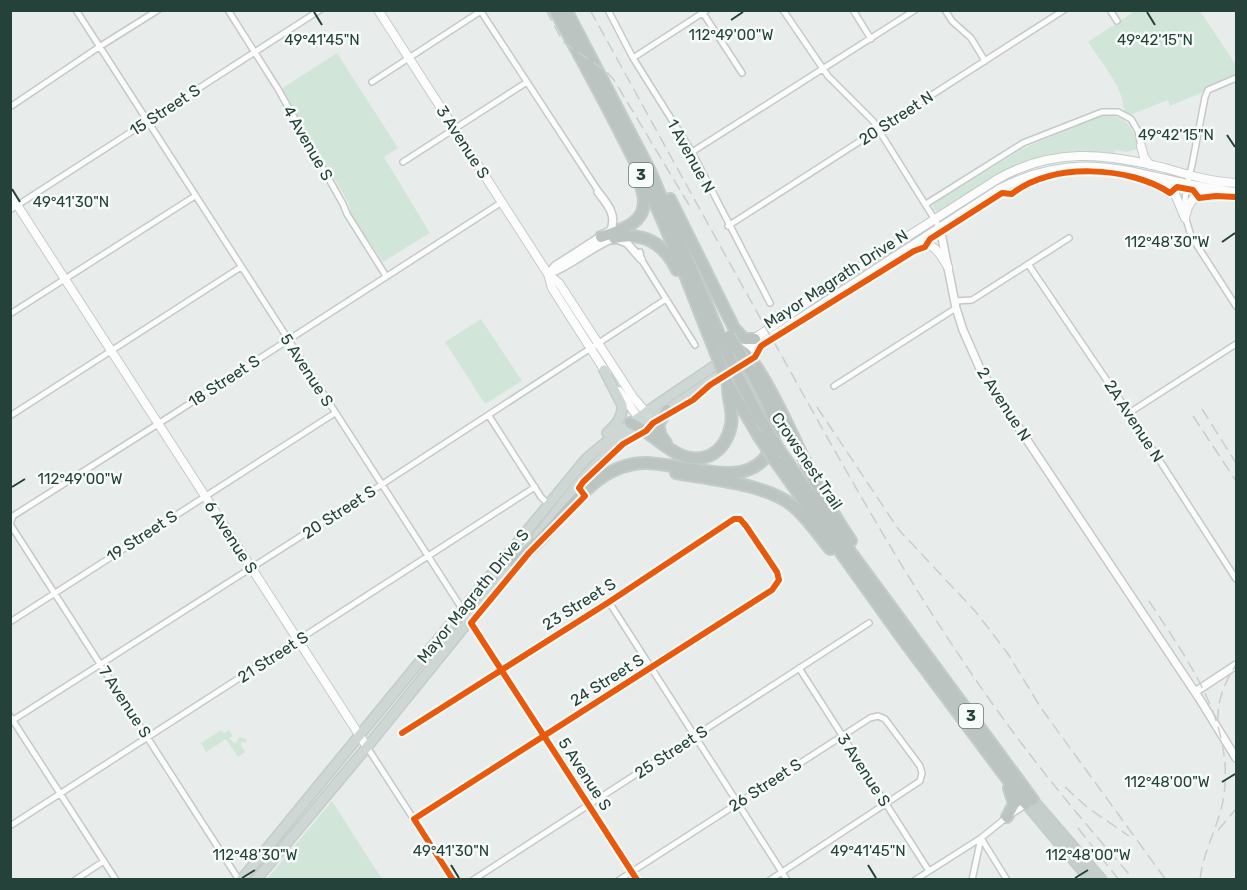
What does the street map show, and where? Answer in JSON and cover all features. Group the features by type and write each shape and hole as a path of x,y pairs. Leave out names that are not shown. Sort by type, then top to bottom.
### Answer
{"highway":[{"name":"Crowsnest Trail","path":"555,10 607,94 719,340 778,457"},
{"name":"Crowsnest Trail","path":"566,10 607,94 664,200 719,340 728,384 758,435 778,457 906,635 1090,879"},
{"path":"602,237 631,226 639,219 644,205 642,189 607,94"},
{"path":"607,94 657,172 734,328 744,339 755,339"},
{"path":"515,564 594,482 611,471 639,463 731,473 758,464 770,449 773,440 774,424 763,394 750,370 719,340 662,249 641,236 614,238"},
{"path":"743,351 776,401 824,497 906,635"},
{"path":"641,420 672,450 682,456 694,459 710,456 722,447 731,424 728,384"},
{"path":"667,410 659,421 658,430 672,450"},
{"path":"628,466 753,488 782,499 803,515 906,635"},
{"name":"Crowsnest Trail","path":"906,635 1004,777 1102,879"},
{"path":"1004,777 1014,801 1013,808 1007,817"}],"main road":[{"name":"3 Avenue S","path":"378,10 548,274 552,288 591,350 641,420"},
{"path":"1129,161 1138,154 1142,146"},
{"path":"1142,146 1144,157 1150,165"},
{"name":"Mayor Magrath Drive N","path":"743,351 755,339 849,274 1006,174 1036,162 1083,155 1129,161 1150,165 1219,189 1236,192"},
{"name":"Mayor Magrath Drive N","path":"743,351 1018,179 1069,166 1095,165 1154,175 1236,183"},
{"path":"1154,175 1174,194 1185,218"},
{"path":"1185,218 1188,207 1195,196 1219,189"},
{"name":"6 Avenue S","path":"10,194 14,208 112,352 367,747"},
{"path":"912,245 925,243 934,247 948,267"},
{"name":"3 Avenue S","path":"548,274 559,283 633,397 641,420"},
{"name":"Mayor Magrath Drive S","path":"256,879 367,747 587,474 641,420 667,410 716,378 743,351"},
{"name":"Mayor Magrath Drive S","path":"240,879 585,460 743,351"},
{"path":"585,460 599,441 615,426 622,411 622,405 604,370"}],"street":[{"name":"5 Avenue S","path":"76,10 334,413 637,879"},
{"path":"10,107 158,10"},
{"name":"4 Avenue S","path":"228,10 327,176 347,214 386,276"},
{"name":"15 Street S","path":"14,208 320,10"},
{"name":"1 Avenue N","path":"608,10 633,58 692,153 770,303"},
{"name":"2 Avenue N","path":"783,10 823,69 879,129 926,204 940,228 955,304 963,330 981,371 1195,692 1236,758"},
{"path":"853,10 871,39"},
{"path":"692,153 915,10"},
{"path":"945,10 952,21 971,38 986,61"},
{"name":"20 Street N","path":"728,226 1064,10"},
{"path":"1110,10 1117,21"},
{"path":"372,81 480,11 614,217 611,230 555,266 548,274"},
{"path":"633,58 705,12 742,73"},
{"path":"1236,78 1208,90 1184,197 1185,218 1191,236 1236,306"},
{"path":"403,162 527,82"},
{"path":"926,204 1023,143 1102,112 1118,112 1131,119 1138,131 1142,146"},
{"path":"598,192 616,212"},
{"path":"10,314 195,196"},
{"name":"18 Street S","path":"10,524 13,516 502,202"},
{"path":"548,274 558,271 598,245 614,238 627,243 640,255 695,345"},
{"path":"834,386 955,304 972,300 1068,238"},
{"name":"2A Avenue N","path":"1028,264 1129,413 1236,579"},
{"path":"10,416 241,267"},
{"name":"20 Street S","path":"12,719 101,665 489,416 666,299"},
{"path":"1129,413 1236,344"},
{"name":"19 Street S","path":"10,622 334,413"},
{"path":"489,416 535,488 548,504"},
{"name":"21 Street S","path":"10,826 535,488"},
{"name":"23 Street S","path":"402,733 609,602 734,519 742,522 761,549"},
{"name":"7 Avenue S","path":"10,524 240,879"},
{"name":"24 Street S","path":"414,819 772,590 778,582 778,576 761,549"},
{"path":"609,602 787,879"},
{"name":"25 Street S","path":"473,879 868,623"},
{"path":"1195,692 1236,665"},
{"name":"3 Avenue S","path":"799,668 929,871"},
{"name":"26 Street S","path":"619,879 870,718 880,716 887,720 906,745 920,766 922,776 915,785 887,804"},
{"path":"12,719 116,879"},
{"name":"6 Avenue S","path":"367,747 453,879"},
{"path":"915,879 981,838 1030,802"},
{"path":"770,879 887,804"},
{"path":"972,879 981,838"},
{"path":"981,838 1007,879"},
{"path":"75,879 104,861"}],"green space":[{"path":"1135,11 1200,11 1236,65 1236,78 1170,106 1168,100 1127,116 1123,114 1124,106 1117,87 1088,42"},
{"path":"337,53 398,148 384,157 430,233 383,262 351,214 348,202 281,89"},
{"path":"1110,115 1127,123 1133,131 1137,149 1127,152 1115,150 1114,155 1088,152 1042,157 1000,174 939,212 934,210 935,203 1022,149 1098,117"},
{"path":"481,319 522,381 485,404 445,342"},
{"path":"221,730 224,733 229,730 233,736 229,738 234,743 239,737 246,739 246,743 242,741 241,745 245,752 238,757 226,739 206,752 201,743"},
{"path":"332,801 382,879 267,879"}],"railway":[{"path":"546,10 563,42 606,71 614,80 689,205"},
{"path":"590,10 738,278 897,558 956,650 1019,740 1134,880"},
{"path":"817,407 899,530 989,629 1008,654 1041,708 1166,880"},
{"path":"1202,409 1236,463"},
{"path":"1193,416 1236,481"},
{"path":"1149,601 1204,692 1215,717 1222,742 1225,768 1224,795 1204,858 1200,880"},
{"path":"1218,721 1222,692 1236,665"},
{"path":"1065,787 1088,808 1129,836"},
{"path":"1218,830 1236,809"},
{"path":"1078,828 1119,880"}],"cycle path":[{"path":"637,880 471,623 529,553 585,496 579,488 583,482 623,444 646,431 653,423 693,400 710,385 755,357 761,346 914,251 925,247 930,239 1002,193 1012,194 1028,184 1047,177 1090,171 1134,177 1170,193 1177,187 1193,190 1199,198 1236,197"},
{"path":"402,733 609,602 734,519 740,519 746,526 777,572 779,580 772,590 414,819 453,880"}]}
